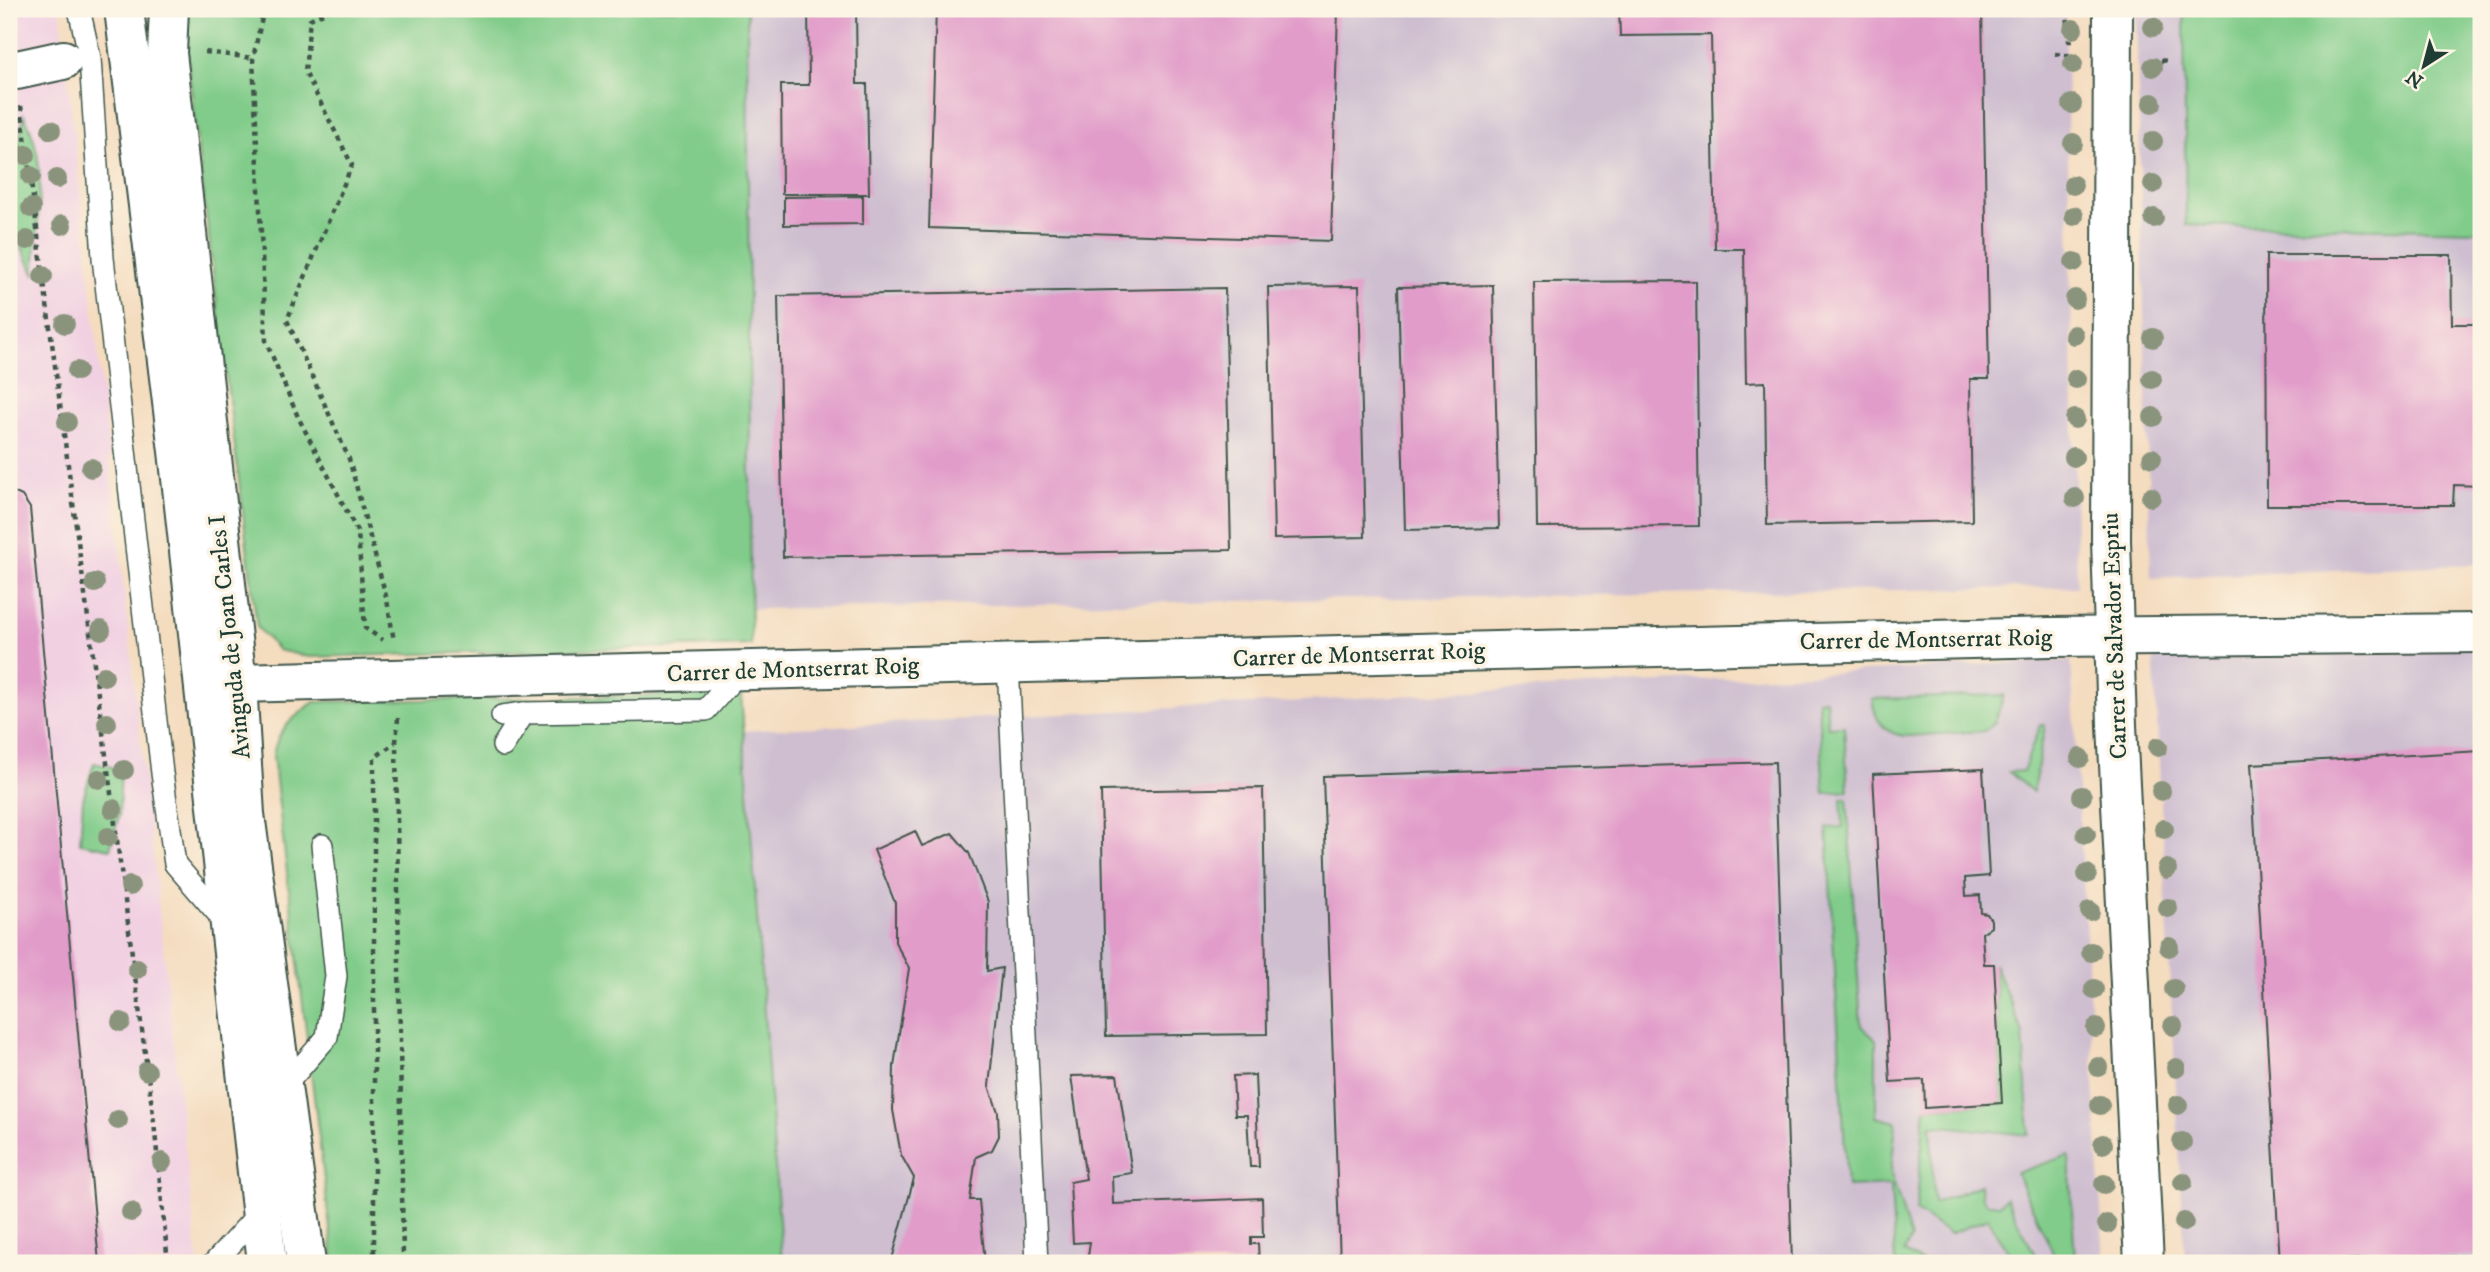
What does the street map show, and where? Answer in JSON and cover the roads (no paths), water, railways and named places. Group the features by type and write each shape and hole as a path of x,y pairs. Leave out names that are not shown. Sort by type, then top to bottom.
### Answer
{"street":[{"name":"Avinguda de Joan Carles I","path":"124,9 180,464 267,1263"},
{"name":"Avinguda de Joan Carles I","path":"169,9 167,53 237,683 245,814 306,1263"},
{"name":"Carrer de Salvador Espriu","path":"2112,9 2111,540 2144,1263"},
{"path":"13,69 63,60"},
{"name":"Carrer de Montserrat Roig","path":"237,683 2050,637 2114,638 2178,634 2481,633"}],"lane":[{"path":"79,9 90,58 103,258 162,773 175,864 230,929"},
{"path":"1008,664 1037,1263"},
{"path":"502,716 524,713 706,710 739,671"},
{"path":"503,746 524,713"},
{"path":"283,1088 327,1037 336,976 322,845"},
{"path":"214,1263 260,1212"}]}
